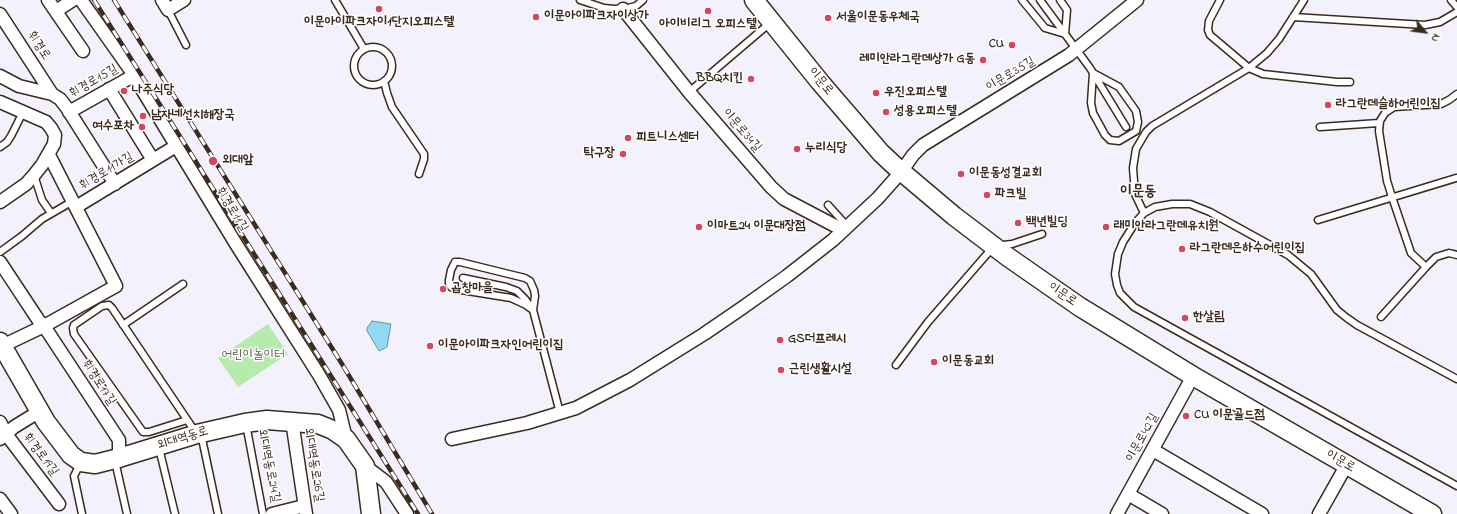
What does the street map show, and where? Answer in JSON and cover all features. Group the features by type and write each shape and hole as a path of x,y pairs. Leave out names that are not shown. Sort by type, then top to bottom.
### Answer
{"main road":[{"name":"이문로","path":"754,0 869,140 901,172 954,216 1080,307 1193,376 1346,466 1432,514"},
{"path":"1,345 46,422 70,455 81,462"},
{"name":"외대역동로","path":"81,462 95,464 117,459 158,446 195,429 267,420 318,424 332,430 346,439 365,466 371,514"}],"street":[{"path":"48,0 83,51"},
{"path":"56,11 73,0"},
{"name":"휘경로11길","path":"81,0 133,76 339,410 346,439"},
{"path":"165,5 184,0"},
{"name":"이문로35길","path":"452,439 527,423 576,408 624,384 704,334 787,276 845,228 878,198 923,145 1077,49 1137,0"},
{"name":"이문로34길","path":"624,9 689,92 771,187 784,199 845,228"},
{"name":"휘경로","path":"0,14 52,94"},
{"name":"휘경로15길","path":"0,76 19,86 52,94 60,99 70,112 115,184"},
{"name":"휘경로15길","path":"70,112 133,76"},
{"name":"휘경로11가길","path":"109,89 153,160"},
{"path":"0,102 46,122 55,135 54,144 34,175 26,184 0,202"},
{"name":"휘경로11가길","path":"74,204 115,184 176,146"},
{"name":"휘경로11가길","path":"44,326 116,286 48,155"},
{"name":"휘경로17길","path":"0,262 117,437 117,459"},
{"path":"1,345 44,326"},
{"name":"이문로42길","path":"1117,514 1193,376"},
{"path":"3,436 14,427 40,411"},
{"name":"외대역동로26길","path":"292,421 305,510"},
{"name":"휘경로19길","path":"0,422 3,436 59,504"},
{"path":"1152,450 1262,514"},
{"path":"365,466 386,482 407,514"},
{"path":"1319,514 1346,466"},
{"path":"1128,494 1162,514"},
{"path":"0,499 11,514"},
{"name":"외대역동로24길","path":"272,514 305,510"}],"lane":[{"path":"334,0 364,49"},
{"path":"580,0 604,8 624,9 636,6 644,0"},
{"path":"1022,0 1045,28 1065,34"},
{"path":"1040,0 1077,49 1126,127"},
{"path":"1060,0 1067,10 1065,34"},
{"path":"1220,0 1209,21 1208,30 1210,35 1249,68 1263,74 1336,82 1350,82"},
{"path":"1144,213 1135,194 1133,168 1136,149 1146,132 1152,126 1249,68 1273,46 1304,0"},
{"path":"1451,0 1457,8"},
{"path":"165,5 186,45"},
{"path":"1293,17 1425,24 1440,22 1457,12"},
{"path":"689,92 771,22"},
{"path":"376,47 382,49 390,58 392,71 384,81 379,84 372,86 366,84 360,81 356,76 354,63 356,57 364,49 376,47"},
{"path":"1093,73 1119,87 1136,111 1138,122 1136,131 1133,134 1119,141 1110,140 1105,135 1093,112 1091,103 1093,73"},
{"path":"384,81 392,107 424,154 424,159 419,174"},
{"path":"1426,267 1411,253 1392,197 1387,181 1379,123 1385,113 1394,107 1434,105 1449,100 1457,94"},
{"path":"0,147 7,142 11,136 23,112"},
{"path":"1320,127 1379,123"},
{"path":"34,175 42,200 51,213"},
{"path":"1318,220 1456,178"},
{"name":"휘경로11가길","path":"0,252 51,213 74,204"},
{"path":"1457,379 1357,325 1336,310 1311,274 1294,260 1210,212 1190,204 1172,204 1155,207 1144,213 1135,223 1123,242 1116,263 1115,274 1120,293 1134,307 1457,486"},
{"path":"828,205 845,228"},
{"path":"896,365 928,322 994,246 1012,244 1042,234"},
{"path":"1381,317 1436,256 1449,253 1457,255"},
{"path":"456,262 460,262 525,278 530,281 534,290 535,296 533,310 511,298 455,289 449,284 453,266 456,262"},
{"path":"463,278 506,287 517,291 526,299 533,310 560,413"},
{"path":"123,325 183,284"},
{"path":"195,429 143,432 74,334 73,328 76,322 105,305 109,305 112,308 195,429 218,514"},
{"name":"외대역동로24길","path":"245,423 263,514"},
{"path":"158,446 175,514"},
{"path":"117,459 127,514"},
{"path":"81,462 74,476 82,514"}],"green space":[{"name":"어린이놀이터","path":"268,324 288,354 238,387 218,358"}],"water":[{"path":"372,321 391,324 387,347 379,351 367,331 367,328"}],"railway":[{"path":"94,0 418,514"},
{"path":"114,0 342,364 432,514"}],"place":[{"name":"이문아이파크자이1단지오피스텔","path":"379,9"},
{"name":"아이비리그 오피스텔","path":"708,11"},
{"name":"이문아이파크자이상가","path":"536,17"},
{"name":"서울이문동우체국","path":"828,18"},
{"name":"CU","path":"1012,45"},
{"name":"레미안라그란데상가 G동","path":"983,60"},
{"name":"BBQ치킨","path":"751,79"},
{"name":"나주식당","path":"124,91"},
{"name":"우진오피스텔","path":"876,93"},
{"name":"라그란데슬하어린이집","path":"1328,105"},
{"name":"성용오피스텔","path":"886,112"},
{"name":"남자네선치해장국","path":"143,116"},
{"name":"여수포차","path":"142,127"},
{"name":"피트니스센터","path":"628,138"},
{"name":"누리식당","path":"797,149"},
{"name":"탁구장","path":"623,154"},
{"name":"외대앞","path":"213,161"},
{"name":"이문동성결교회","path":"961,174"},
{"name":"파크빌","path":"987,195"},
{"name":"백년빌딩","path":"1018,223"},
{"name":"이마트24 이문대장점","path":"699,227"},
{"name":"래미안라그란데유치원","path":"1106,227"},
{"name":"라그란데은하수어린이집","path":"1182,249"},
{"name":"곱창마을","path":"443,289"},
{"name":"한살림","path":"1185,318"},
{"name":"GS더프레시","path":"780,340"},
{"name":"이문아이파크자인어린이집","path":"430,346"},
{"name":"이문동교회","path":"934,362"},
{"name":"근린생활시설","path":"781,370"},
{"name":"CU 이문골드점","path":"1186,416"}],"district":[{"name":"이문동","path":"1138,193"}]}
